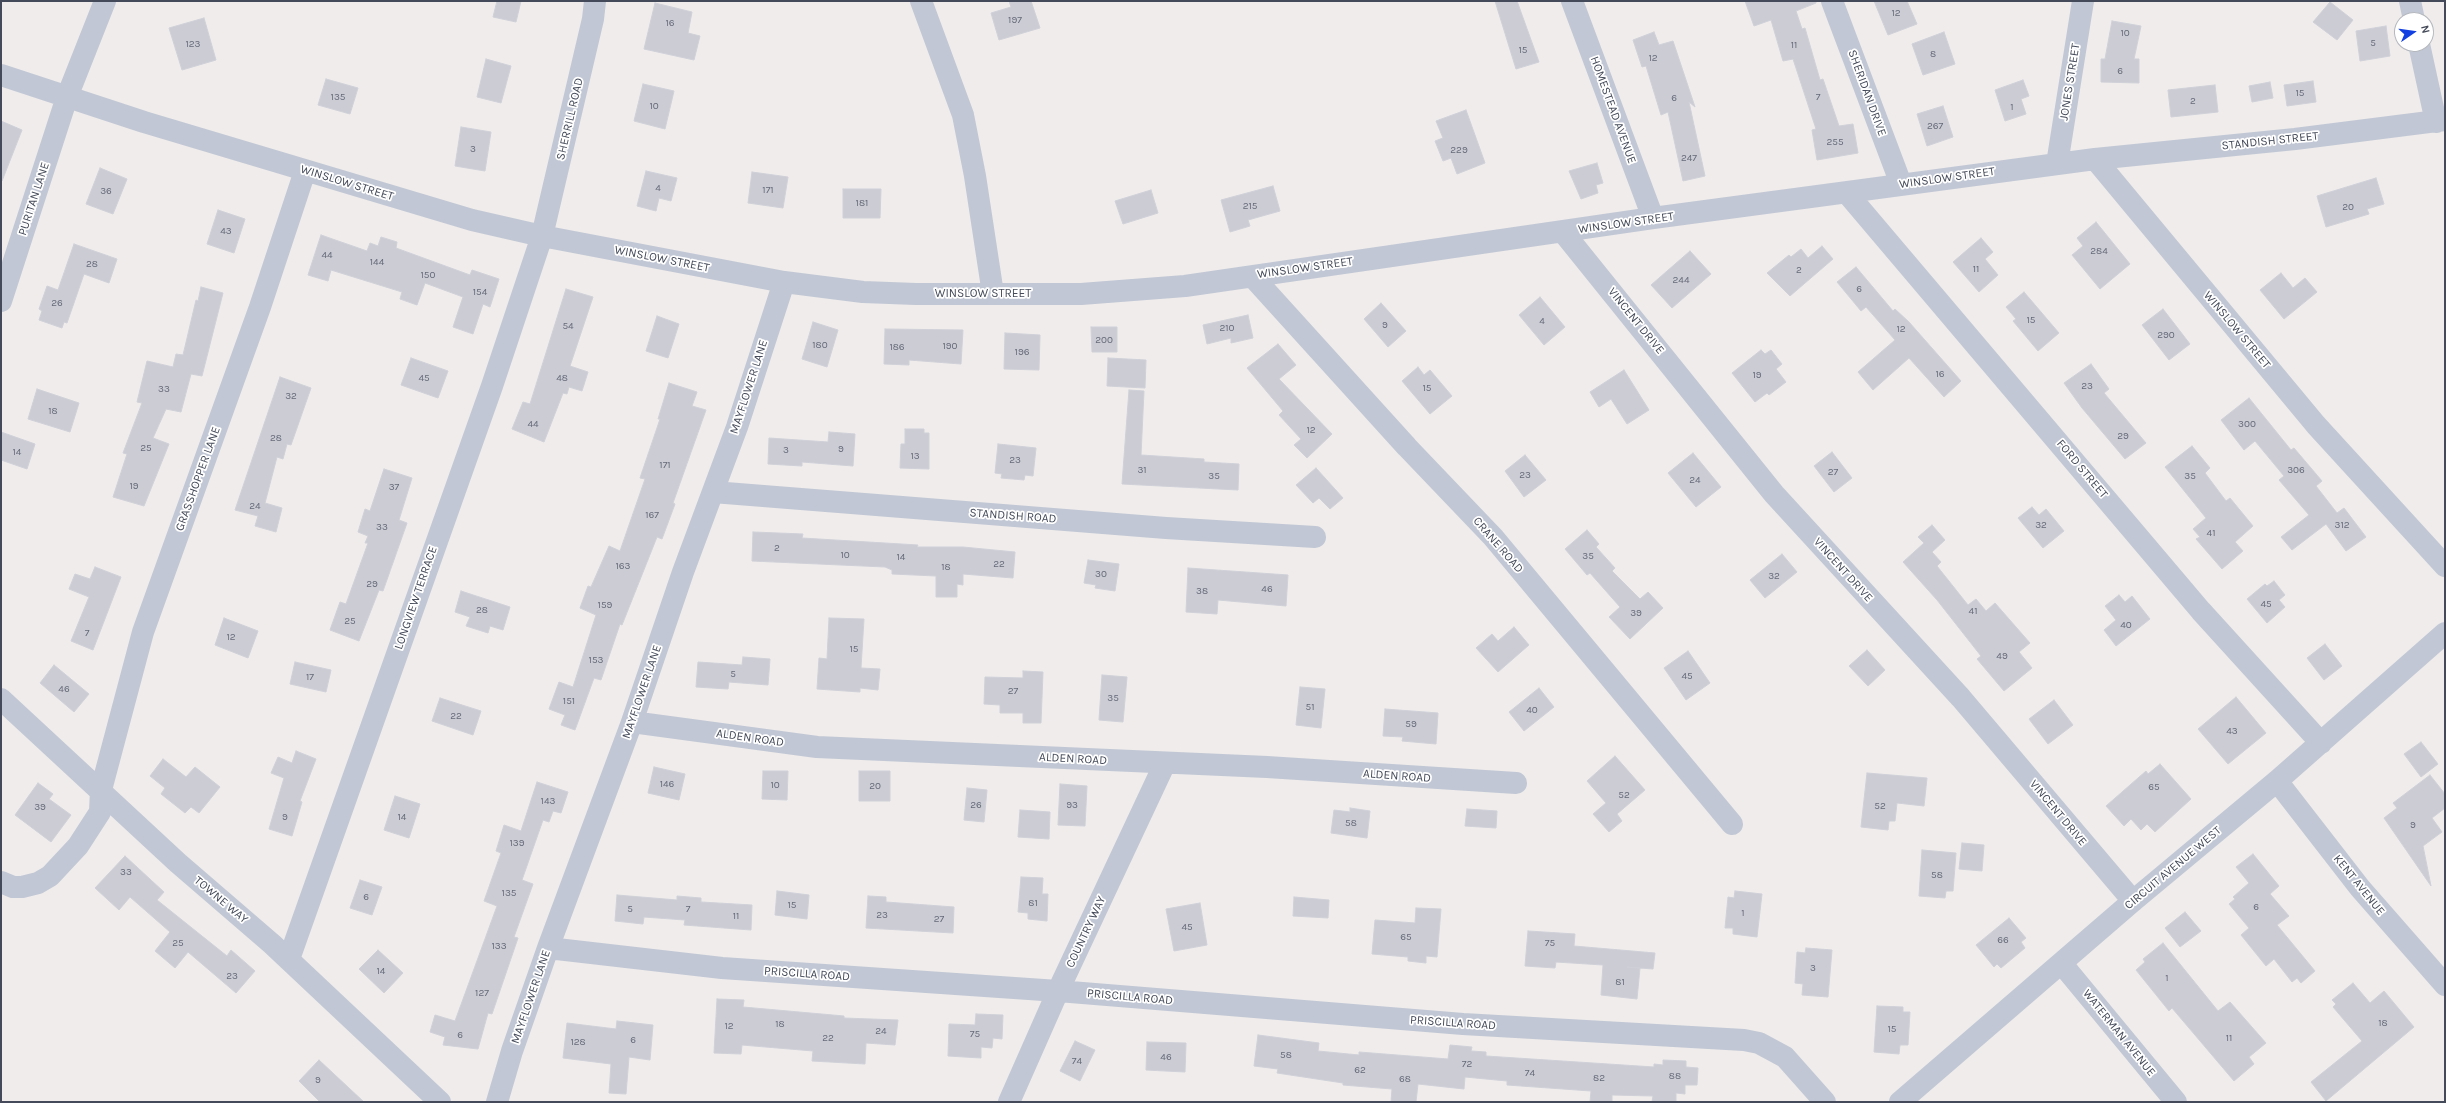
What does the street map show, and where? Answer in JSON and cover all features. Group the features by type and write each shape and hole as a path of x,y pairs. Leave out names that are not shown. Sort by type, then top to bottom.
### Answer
{"street":[{"name":"PURITAN LANE","path":"1,300 67,97 105,1"},
{"name":"SHERRILL ROAD","path":"542,236 593,19 595,1"},
{"path":"921,1 962,115 975,176 993,294"},
{"name":"HOMESTEAD AVENUE","path":"1572,1 1653,218"},
{"name":"SHERIDAN DRIVE","path":"1832,1 1901,184"},
{"name":"JONES STREET","path":"2057,164 2083,1"},
{"path":"2410,1 2412,12"},
{"path":"2422,52 2441,121"},
{"name":"WINSLOW STREET","path":"1,75 305,171 472,220 542,236 784,282 864,292 1081,294 1186,286 1653,218 2095,158 2316,425 2445,566"},
{"name":"STANDISH STREET","path":"2095,158 2441,121"},
{"name":"GRASSHOPPER LANE","path":"1,882 13,887 22,887 38,883 50,876 78,846 100,812 101,790 143,632 258,314 305,171"},
{"name":"FORD STREET","path":"1846,192 2201,611 2321,743"},
{"name":"VINCENT DRIVE","path":"1563,232 1774,494 1960,698 2133,901"},
{"name":"LONGVIEW TERRACE","path":"289,959 492,386 542,236"},
{"name":"CRANE ROAD","path":"1252,276 1408,447 1493,537 1732,824"},
{"name":"MAYFLOWER LANE","path":"497,1102 512,1051 548,948 632,722 736,427 784,282"},
{"name":"STANDISH ROAD","path":"713,492 1166,528 1315,537"},
{"name":"CIRCUIT AVENUE WEST","path":"1900,1102 2062,964 2133,901 2277,781 2445,633"},
{"name":"TOWNE WAY","path":"1,699 101,790 178,863 289,959 440,1102"},
{"name":"ALDEN ROAD","path":"632,722 817,747 1267,767 1516,784"},
{"name":"COUNTRY WAY","path":"1009,1102 1058,991 1165,763"},
{"name":"KENT AVENUE","path":"2277,781 2360,888 2445,985"},
{"name":"PRISCILLA ROAD","path":"548,948 722,968 1058,991 1463,1024 1744,1040 1772,1049 1785,1057 1825,1102"},
{"name":"WATERMAN AVENUE","path":"2062,964 2176,1102"}],"building":[{"path":"497,1 521,1 516,22 493,17"},
{"path":"1009,1 1031,1 1040,28 999,40 991,13 1011,7"},
{"path":"1495,1 1517,1 1539,62 1516,69"},
{"path":"1745,1 1816,1 1816,3 1796,11 1802,29 1805,28 1820,80 1823,79 1839,126 1853,124 1858,153 1817,160 1812,130 1816,129 1793,59 1783,61 1771,20 1754,26"},
{"path":"1874,1 1907,1 1917,24 1888,35"},
{"path":"2330,2 2353,20 2337,40 2313,22"},
{"path":"655,3 692,12 688,33 700,36 694,60 644,49"},
{"path":"204,18 216,60 182,70 169,28"},
{"path":"2112,21 2141,26 2134,59 2139,59 2139,83 2101,82 2101,59 2105,59"},
{"path":"2386,26 2390,56 2360,61 2356,31"},
{"path":"1654,32 1659,45 1673,41 1695,107 1689,102 1705,176 1683,181 1668,112 1661,115 1646,66 1642,67 1633,40"},
{"path":"1944,32 1955,64 1923,75 1912,44"},
{"path":"486,59 511,66 501,103 477,97"},
{"path":"326,79 358,88 350,114 318,105"},
{"path":"2023,80 2029,96 2021,99 2026,114 2005,121 1995,90"},
{"path":"2313,81 2316,102 2287,106 2284,85"},
{"path":"2270,82 2273,98 2252,102 2249,86"},
{"path":"643,84 674,91 665,129 634,121"},
{"path":"2215,85 2218,112 2171,117 2168,90"},
{"path":"1943,106 1953,137 1927,146 1917,114"},
{"path":"1466,110 1485,163 1457,174 1451,158 1443,161 1435,141 1443,138 1436,121"},
{"path":"1,121 22,130 2,181 1,180"},
{"path":"461,127 491,132 485,171 455,166"},
{"path":"1597,163 1603,183 1596,185 1598,193 1581,199 1569,171"},
{"path":"100,168 127,179 113,214 86,204"},
{"path":"646,171 677,178 671,201 659,198 656,211 637,206"},
{"path":"752,172 788,177 783,208 748,203"},
{"path":"2376,178 2384,204 2367,209 2369,214 2326,227 2317,196"},
{"path":"1273,186 1280,211 1248,220 1250,226 1230,232 1221,200"},
{"path":"843,189 881,189 880,218 843,218"},
{"path":"1151,190 1158,213 1123,224 1115,201"},
{"path":"218,210 245,219 234,253 207,244"},
{"path":"2096,222 2130,264 2100,289 2072,255 2083,246 2077,238"},
{"path":"321,235 367,251 370,243 378,246 381,237 397,242 396,248 470,275 472,270 499,279 490,307 483,304 473,334 453,327 463,297 425,283 417,305 400,299 402,292 331,270 328,281 308,275"},
{"path":"1981,238 1993,252 1985,259 1998,275 1979,292 1953,262"},
{"path":"74,244 117,259 109,283 84,274 67,323 64,322 62,328 39,320 42,311 39,309 47,286 58,290"},
{"path":"1822,246 1833,259 1790,296 1767,273 1789,255 1791,257 1801,249 1808,258"},
{"path":"1690,251 1711,274 1672,308 1651,285"},
{"path":"1856,267 1893,311 1895,309 1909,322 1961,381 1944,397 1909,358 1873,390 1858,372 1895,340 1866,307 1861,311 1837,282"},
{"path":"2281,273 2293,288 2305,278 2317,292 2284,319 2260,290"},
{"path":"201,287 223,293 202,376 191,374 181,412 166,409 153,438 169,444 144,506 113,497 127,454 123,453 142,403 137,402 147,361 173,367 176,354 183,355 196,300 198,301"},
{"path":"566,289 593,297 570,366 588,372 582,391 569,387 567,394 563,393 544,442 512,429 523,402 530,404"},
{"path":"2024,292 2059,333 2038,351 2013,321 2016,319 2006,307"},
{"path":"1540,297 1565,327 1544,345 1519,315"},
{"path":"1381,303 1406,331 1388,347 1364,319"},
{"path":"2163,309 2190,344 2169,360 2142,325"},
{"path":"1248,315 1253,338 1231,343 1231,338 1207,344 1203,325"},
{"path":"657,316 679,324 668,358 646,351"},
{"path":"813,322 838,330 827,367 802,359"},
{"path":"1091,327 1117,327 1117,352 1092,352"},
{"path":"885,329 963,330 961,364 909,360 909,365 884,364"},
{"path":"1005,333 1040,335 1039,370 1004,369"},
{"path":"1278,344 1296,365 1279,379 1332,434 1307,458 1294,445 1301,439 1279,415 1283,411 1247,368"},
{"path":"1761,350 1765,354 1771,350 1782,364 1776,369 1786,382 1769,395 1767,393 1755,402 1732,373"},
{"path":"411,358 448,371 438,398 401,385"},
{"path":"1108,358 1146,360 1145,388 1107,386"},
{"path":"2091,364 2109,389 2104,393 2146,443 2125,459 2082,408 2064,383"},
{"path":"1418,367 1424,375 1430,370 1452,396 1430,414 1402,381"},
{"path":"1624,370 1649,410 1627,424 1611,399 1599,407 1590,392"},
{"path":"280,377 311,388 291,445 287,444 283,459 277,457 265,503 282,508 276,532 255,526 258,516 235,510"},
{"path":"669,383 697,392 692,406 706,410 673,503 675,504 662,539 657,537 622,625 620,624 601,680 594,678 575,730 561,725 565,715 549,709 559,682 573,687 596,615 580,608 588,586 591,587 609,546 620,551 645,479 640,478 660,419 658,419"},
{"path":"37,389 79,403 70,432 28,419"},
{"path":"1129,390 1144,391 1141,455 1204,459 1204,462 1239,464 1238,490 1122,484"},
{"path":"2249,398 2291,450 2294,448 2322,481 2316,486 2337,513 2344,508 2366,537 2346,551 2326,524 2292,550 2281,537 2309,515 2279,480 2284,476 2255,441 2244,450 2221,420"},
{"path":"905,429 924,429 924,433 929,433 929,469 900,468 901,444 905,444"},
{"path":"1,432 35,444 27,469 1,460"},
{"path":"829,432 855,434 853,466 802,462 802,466 768,464 769,438 828,442"},
{"path":"998,444 1036,448 1033,476 1025,475 1024,480 1001,478 1002,474 995,473"},
{"path":"2192,446 2210,468 2205,473 2226,501 2230,498 2253,526 2235,542 2243,551 2222,569 2196,539 2200,537 2193,529 2206,518 2165,467"},
{"path":"1832,452 1852,478 1834,492 1814,466"},
{"path":"1693,453 1721,487 1696,507 1668,473"},
{"path":"1525,455 1546,480 1524,497 1505,471"},
{"path":"1316,468 1343,498 1330,509 1319,498 1313,503 1296,485"},
{"path":"384,469 412,478 399,520 407,523 383,591 379,590 359,641 330,630 340,602 346,604 368,543 365,543 368,536 358,532 365,509 370,511"},
{"path":"2032,507 2039,515 2046,509 2064,531 2043,548 2018,518"},
{"path":"1932,525 1945,540 1932,552 1941,562 1937,566 1968,605 1976,599 1986,611 1995,603 2030,643 2019,652 2032,668 2004,691 1977,659 1981,656 1937,600 1903,562 1924,543 1918,537"},
{"path":"1587,530 1599,544 1596,547 1615,568 1612,571 1640,599 1648,592 1663,608 1630,639 1609,617 1620,607 1590,573 1587,575 1565,549"},
{"path":"753,532 803,534 802,538 918,545 917,547 963,547 1015,552 1013,578 963,574 963,585 957,584 957,597 936,597 936,576 892,574 892,570 885,567 752,561"},
{"path":"1782,554 1797,572 1765,598 1750,580"},
{"path":"1088,560 1119,564 1115,591 1095,588 1096,585 1084,583"},
{"path":"95,567 121,577 93,650 71,641 89,597 69,589 75,574 90,579"},
{"path":"1188,568 1288,575 1286,606 1218,600 1217,614 1186,612"},
{"path":"2274,581 2285,595 2279,600 2285,607 2267,623 2247,599 2265,584 2267,586"},
{"path":"461,591 510,607 503,630 490,626 488,633 466,626 470,617 455,612"},
{"path":"2119,595 2125,602 2132,596 2150,619 2116,646 2104,630 2116,620 2105,606"},
{"path":"224,618 258,631 248,658 215,645"},
{"path":"829,618 864,619 861,668 880,669 878,690 860,688 860,692 817,689 819,658 827,659"},
{"path":"1514,627 1529,645 1498,672 1476,648 1492,634 1498,641"},
{"path":"2325,644 2342,666 2324,680 2307,658"},
{"path":"1867,650 1885,670 1868,686 1849,666"},
{"path":"1688,651 1710,683 1686,700 1664,668"},
{"path":"743,657 770,659 768,685 729,682 728,689 696,687 698,662 742,665"},
{"path":"295,662 331,670 326,692 290,684"},
{"path":"54,665 89,694 74,712 40,683"},
{"path":"1023,671 1043,672 1041,723 1023,723 1023,713 1000,713 1000,705 984,704 985,677 1023,678"},
{"path":"1102,675 1127,677 1123,722 1099,720"},
{"path":"1300,687 1325,689 1321,728 1296,725"},
{"path":"1539,688 1554,707 1524,731 1509,712"},
{"path":"2236,697 2266,733 2228,764 2198,729"},
{"path":"440,698 481,711 473,735 432,721"},
{"path":"2054,700 2073,725 2048,744 2029,719"},
{"path":"1385,709 1438,713 1436,744 1402,741 1403,737 1383,736"},
{"path":"2421,742 2438,764 2421,777 2404,754"},
{"path":"296,751 316,759 300,801 302,802 292,836 269,829 284,778 271,773 278,757 292,763"},
{"path":"1615,756 1645,790 1617,814 1622,821 1609,832 1593,814 1606,803 1587,781"},
{"path":"163,759 186,777 195,767 220,787 199,813 191,807 185,813 161,794 165,788 150,776"},
{"path":"2160,764 2191,799 2155,832 2147,824 2141,830 2131,819 2124,826 2106,806 2146,771 2148,774"},
{"path":"654,767 685,774 679,800 648,793"},
{"path":"763,771 788,771 787,800 762,799"},
{"path":"859,771 890,771 890,801 859,801"},
{"path":"1867,773 1927,778 1924,806 1897,803 1895,821 1889,821 1888,830 1861,827"},
{"path":"2430,775 2445,794 2445,808 2432,818 2442,832 2423,846 2431,886 2384,818 2397,808 2393,803"},
{"path":"537,782 568,792 561,813 553,811 549,822 543,820 522,880 533,884 514,937 518,938 492,1014 488,1013 478,1049 443,1045 445,1037 430,1032 435,1015 455,1021 497,906 484,901 501,853 496,851 504,825 521,831"},
{"path":"38,783 53,794 49,799 71,815 51,842 15,815"},
{"path":"1060,784 1087,786 1085,826 1058,825"},
{"path":"967,788 987,790 984,822 964,820"},
{"path":"395,796 420,804 409,838 384,830"},
{"path":"1350,808 1370,811 1367,838 1331,833 1334,810 1350,812"},
{"path":"1467,809 1497,811 1496,828 1465,826"},
{"path":"1020,810 1050,812 1049,839 1018,837"},
{"path":"1962,843 1984,845 1982,871 1959,869"},
{"path":"1922,850 1956,853 1953,891 1946,891 1945,898 1919,896"},
{"path":"2253,854 2279,886 2270,894 2289,916 2277,925 2315,971 2301,983 2297,978 2292,982 2274,959 2266,966 2241,935 2249,928 2229,904 2235,899 2233,897 2249,883 2236,867"},
{"path":"125,856 164,892 157,900 227,956 231,950 255,971 236,993 188,952 175,968 155,951 170,932 130,897 119,910 95,888"},
{"path":"1021,877 1043,878 1042,894 1048,894 1047,921 1028,919 1028,913 1018,912"},
{"path":"360,880 382,887 372,915 350,908"},
{"path":"777,891 809,895 807,919 775,915"},
{"path":"1735,891 1762,894 1757,937 1733,934 1733,928 1725,928 1728,897 1734,898"},
{"path":"617,895 677,900 677,896 701,898 701,902 752,905 751,930 684,925 685,920 644,917 643,924 615,921"},
{"path":"868,896 886,897 886,902 954,907 953,933 866,928"},
{"path":"1294,897 1329,900 1328,918 1293,916"},
{"path":"1200,903 1207,945 1174,951 1166,909"},
{"path":"1416,908 1441,909 1437,957 1426,956 1426,963 1408,961 1408,957 1372,954 1375,920 1415,923"},
{"path":"2185,912 2201,931 2180,947 2165,928"},
{"path":"2009,918 2026,938 2021,942 2025,948 2001,968 1997,964 1994,967 1976,945"},
{"path":"1528,931 1575,934 1574,946 1655,953 1653,969 1640,968 1637,999 1601,995 1603,965 1556,962 1555,968 1525,966"},
{"path":"2163,943 2218,1011 2230,1002 2266,1043 2249,1057 2254,1064 2234,1081 2172,1008 2169,1011 2136,970 2145,962 2143,959"},
{"path":"1806,948 1832,950 1828,997 1802,995 1803,984 1795,983 1797,952 1805,953"},
{"path":"378,950 403,973 384,993 359,969"},
{"path":"2353,983 2370,1003 2384,991 2414,1027 2326,1101 2311,1082 2362,1041 2333,1007 2336,1004 2332,1000"},
{"path":"717,999 744,1000 743,1007 844,1016 844,1018 898,1020 895,1045 866,1043 865,1064 812,1061 813,1051 742,1045 741,1054 714,1053"},
{"path":"1877,1006 1903,1007 1903,1012 1910,1012 1908,1045 1900,1045 1899,1054 1874,1052"},
{"path":"976,1014 1003,1015 1002,1039 993,1038 992,1048 981,1047 981,1058 948,1056 949,1024 975,1025"},
{"path":"617,1021 653,1025 650,1060 629,1057 626,1094 609,1093 611,1064 563,1058 567,1023 616,1029"},
{"path":"1258,1035 1319,1043 1318,1051 1359,1055 1359,1052 1448,1059 1450,1045 1472,1047 1471,1051 1486,1052 1486,1056 1654,1067 1654,1064 1663,1065 1663,1060 1686,1061 1686,1067 1698,1068 1697,1085 1685,1085 1685,1094 1676,1093 1676,1102 1652,1102 1653,1096 1612,1095 1612,1102 1590,1102 1591,1091 1507,1085 1507,1081 1465,1077 1464,1089 1418,1084 1416,1102 1391,1102 1392,1089 1343,1085 1343,1083 1277,1073 1278,1069 1254,1066"},
{"path":"1075,1041 1095,1050 1080,1081 1060,1071"},
{"path":"1147,1042 1186,1043 1185,1072 1146,1070"},
{"path":"319,1060 364,1102 320,1102 299,1081"}]}
